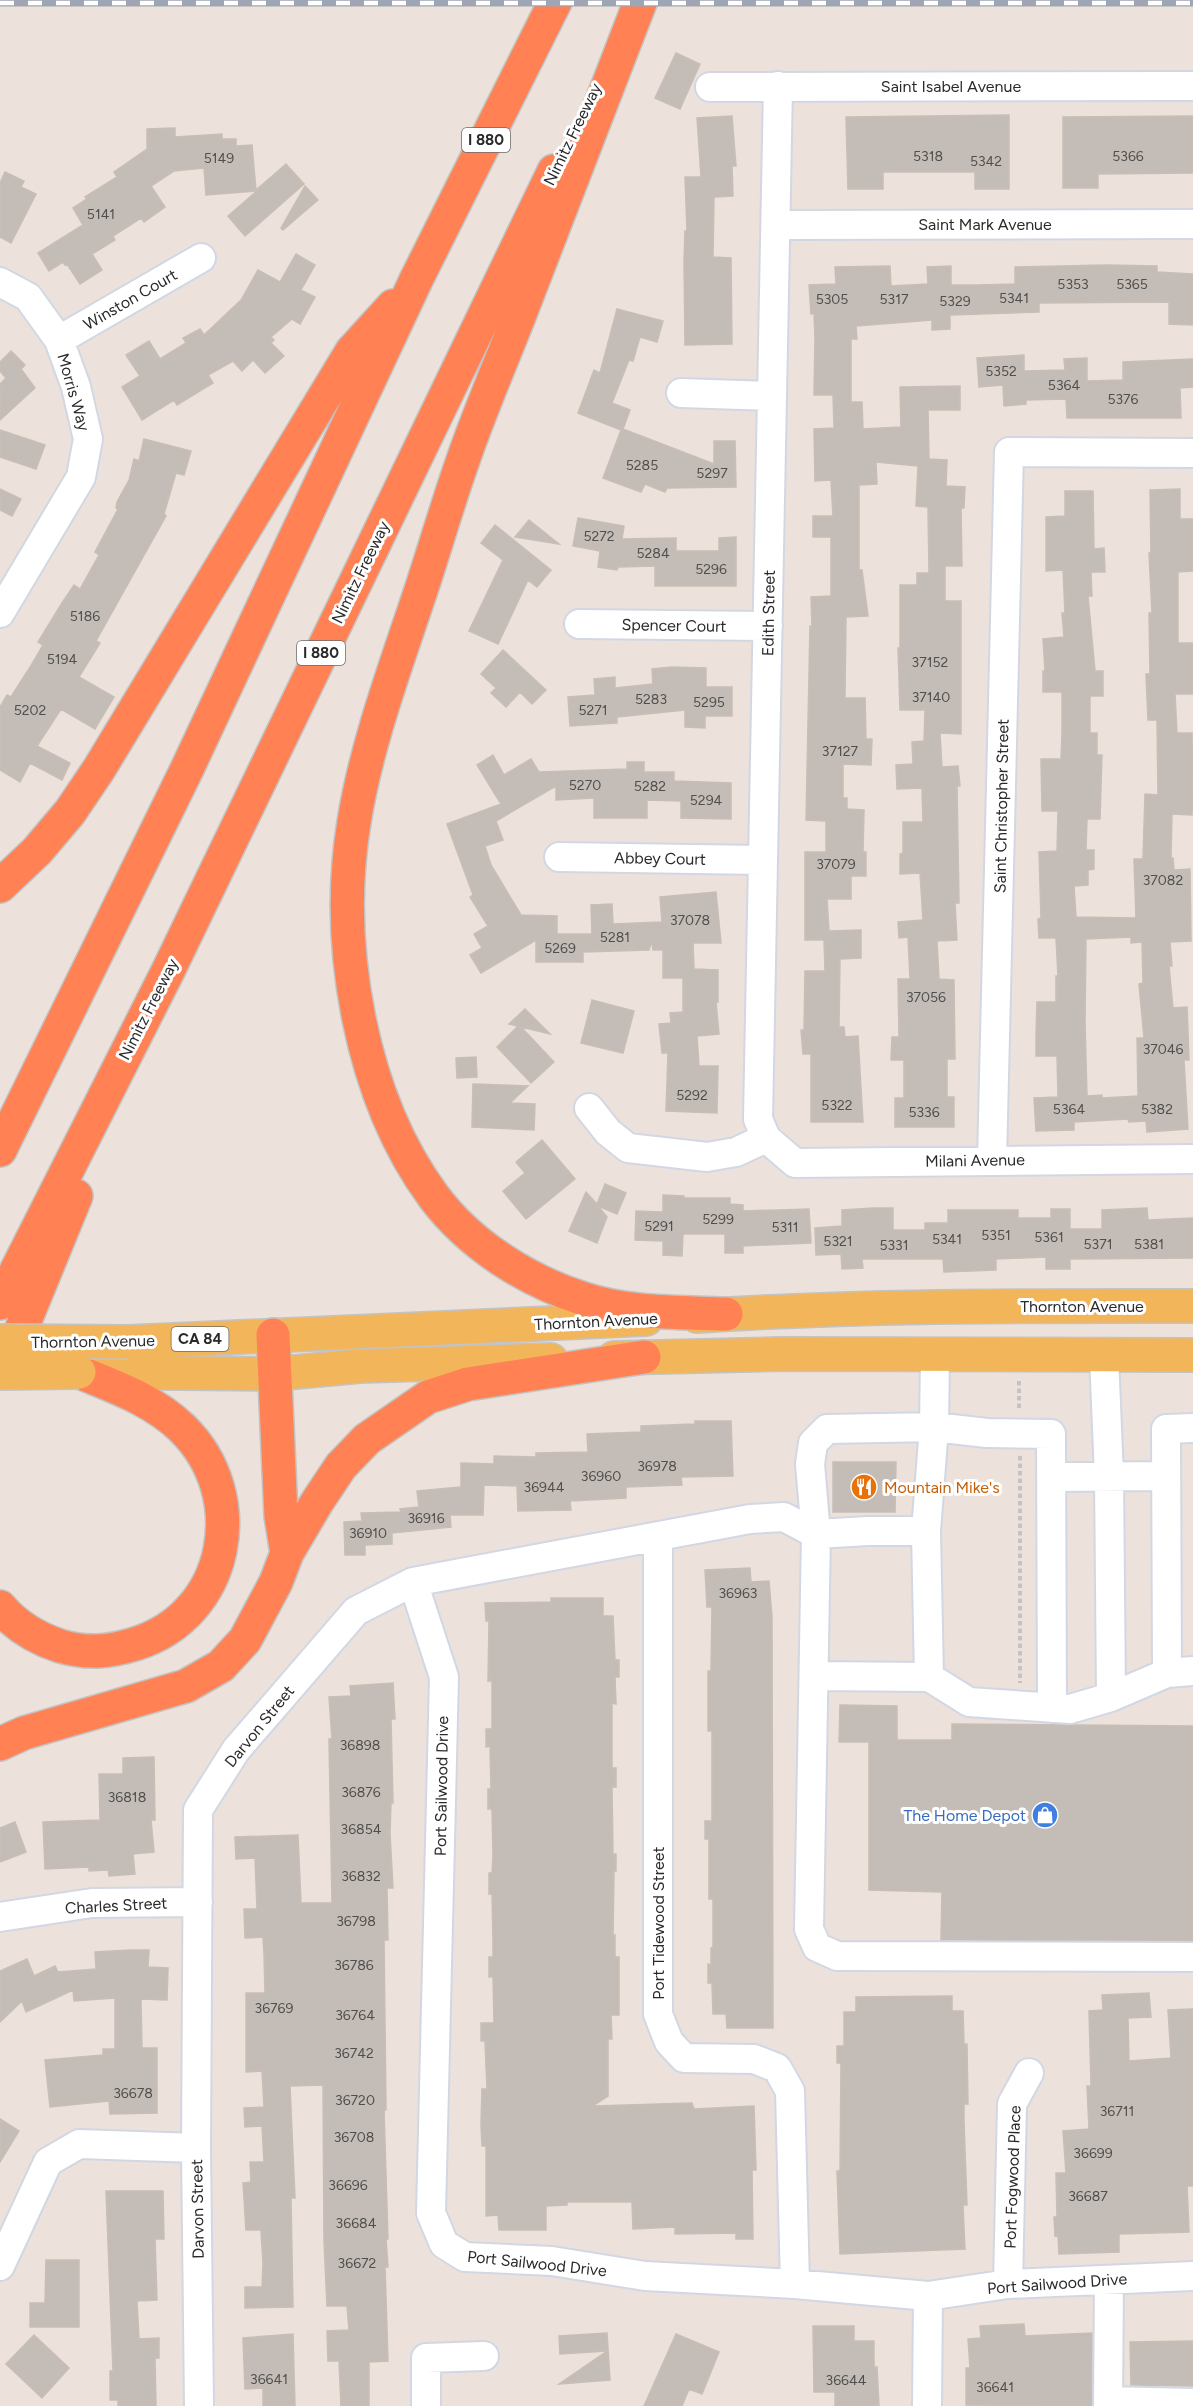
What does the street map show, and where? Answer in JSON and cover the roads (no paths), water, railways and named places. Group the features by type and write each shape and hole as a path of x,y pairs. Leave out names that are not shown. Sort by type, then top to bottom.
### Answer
{"highway":[{"name":"I 880","path":"0,1150 187,769 416,280 556,0"},
{"name":"Nimitz Freeway","path":"0,1304 168,971 636,0"},
{"path":"641,0 463,460 369,755 353,825 348,909 350,962 366,1048 386,1109 409,1157 434,1198 463,1230 498,1258 538,1280 581,1298 628,1310 726,1314"},
{"path":"0,885 37,851 70,812 99,769 352,351 416,280"},
{"path":"0,1383 168,971"},
{"path":"273,1335 281,1516 288,1553"},
{"path":"0,1744 24,1733 186,1686 220,1666 245,1640 276,1582 288,1553 341,1466 367,1438 428,1397 468,1384 644,1357"},
{"path":"0,1607 12,1622 45,1641 79,1652 112,1652 147,1641 175,1625 200,1600 217,1567 224,1531 221,1494 207,1459 182,1428 150,1403 79,1372"}],"main road":[{"name":"Thornton Avenue","path":"0,1341 128,1342 941,1306 1193,1306"},
{"name":"Thornton Avenue","path":"0,1373 274,1374 360,1366 782,1354 1193,1355"}],"street":[{"name":"Edith Street","path":"766,1138 758,1119 778,86"},
{"name":"Saint Isabel Avenue","path":"710,87 1193,86"},
{"name":"Saint Mark Avenue","path":"776,225 1193,224"},
{"name":"Winston Court","path":"59,340 201,258"},
{"name":"Morris Way","path":"0,282 28,297 59,340 76,387 88,439 81,477 4,597"},
{"path":"681,393 771,396"},
{"name":"Saint Christopher Street","path":"992,1160 1009,452 1193,453"},
{"name":"Spencer Court","path":"579,624 768,626"},
{"name":"Abbey Court","path":"559,857 762,860"},
{"path":"589,1108 608,1132 628,1148 707,1156 736,1152 766,1138"},
{"name":"Milani Avenue","path":"766,1138 795,1163 1193,1160"},
{"path":"929,1677 926,1531 934,1427 935,1355"},
{"path":"1104,1356 1109,1476 1111,1697"},
{"path":"1052,1707 1051,1434 987,1433 934,1427 826,1429 813,1443 810,1464 816,1534 809,1929 817,1947 837,1956 1193,1957"},
{"path":"814,1676 929,1677 969,1702 1070,1709 1180,1672 1166,1476 1166,1429 1193,1428"},
{"path":"1052,1477 1166,1476"},
{"name":"Darvon Street","path":"199,2406 196,2148 198,1810 236,1750 356,1611 413,1582 750,1519 784,1517 816,1534"},
{"path":"816,1534 926,1531"},
{"name":"Port Tidewood Street","path":"658,1538 658,2014 669,2042 684,2058 754,2059 777,2068 790,2091 795,2284"},
{"name":"Port Sailwood Drive","path":"413,1582 444,1677 431,2213 444,2244 465,2257 552,2261 645,2276 795,2284 928,2296 1008,2284 1193,2276"},
{"name":"Charles Street","path":"0,1917 92,1903 198,1902"},
{"name":"Port Fogwood Place","path":"1008,2284 1012,2104 1029,2073"},
{"path":"0,2266 48,2162 79,2144 196,2148"},
{"path":"1109,2280 1108,2403 1193,2403"},
{"path":"927,2406 928,2296"},
{"path":"426,2406 426,2358 484,2356"}],"railway":[{"path":"0,3 1193,3"}],"place":[{"name":"Mountain Mike's","path":"864,1487"},
{"name":"The Home Depot","path":"1045,1815"}]}
